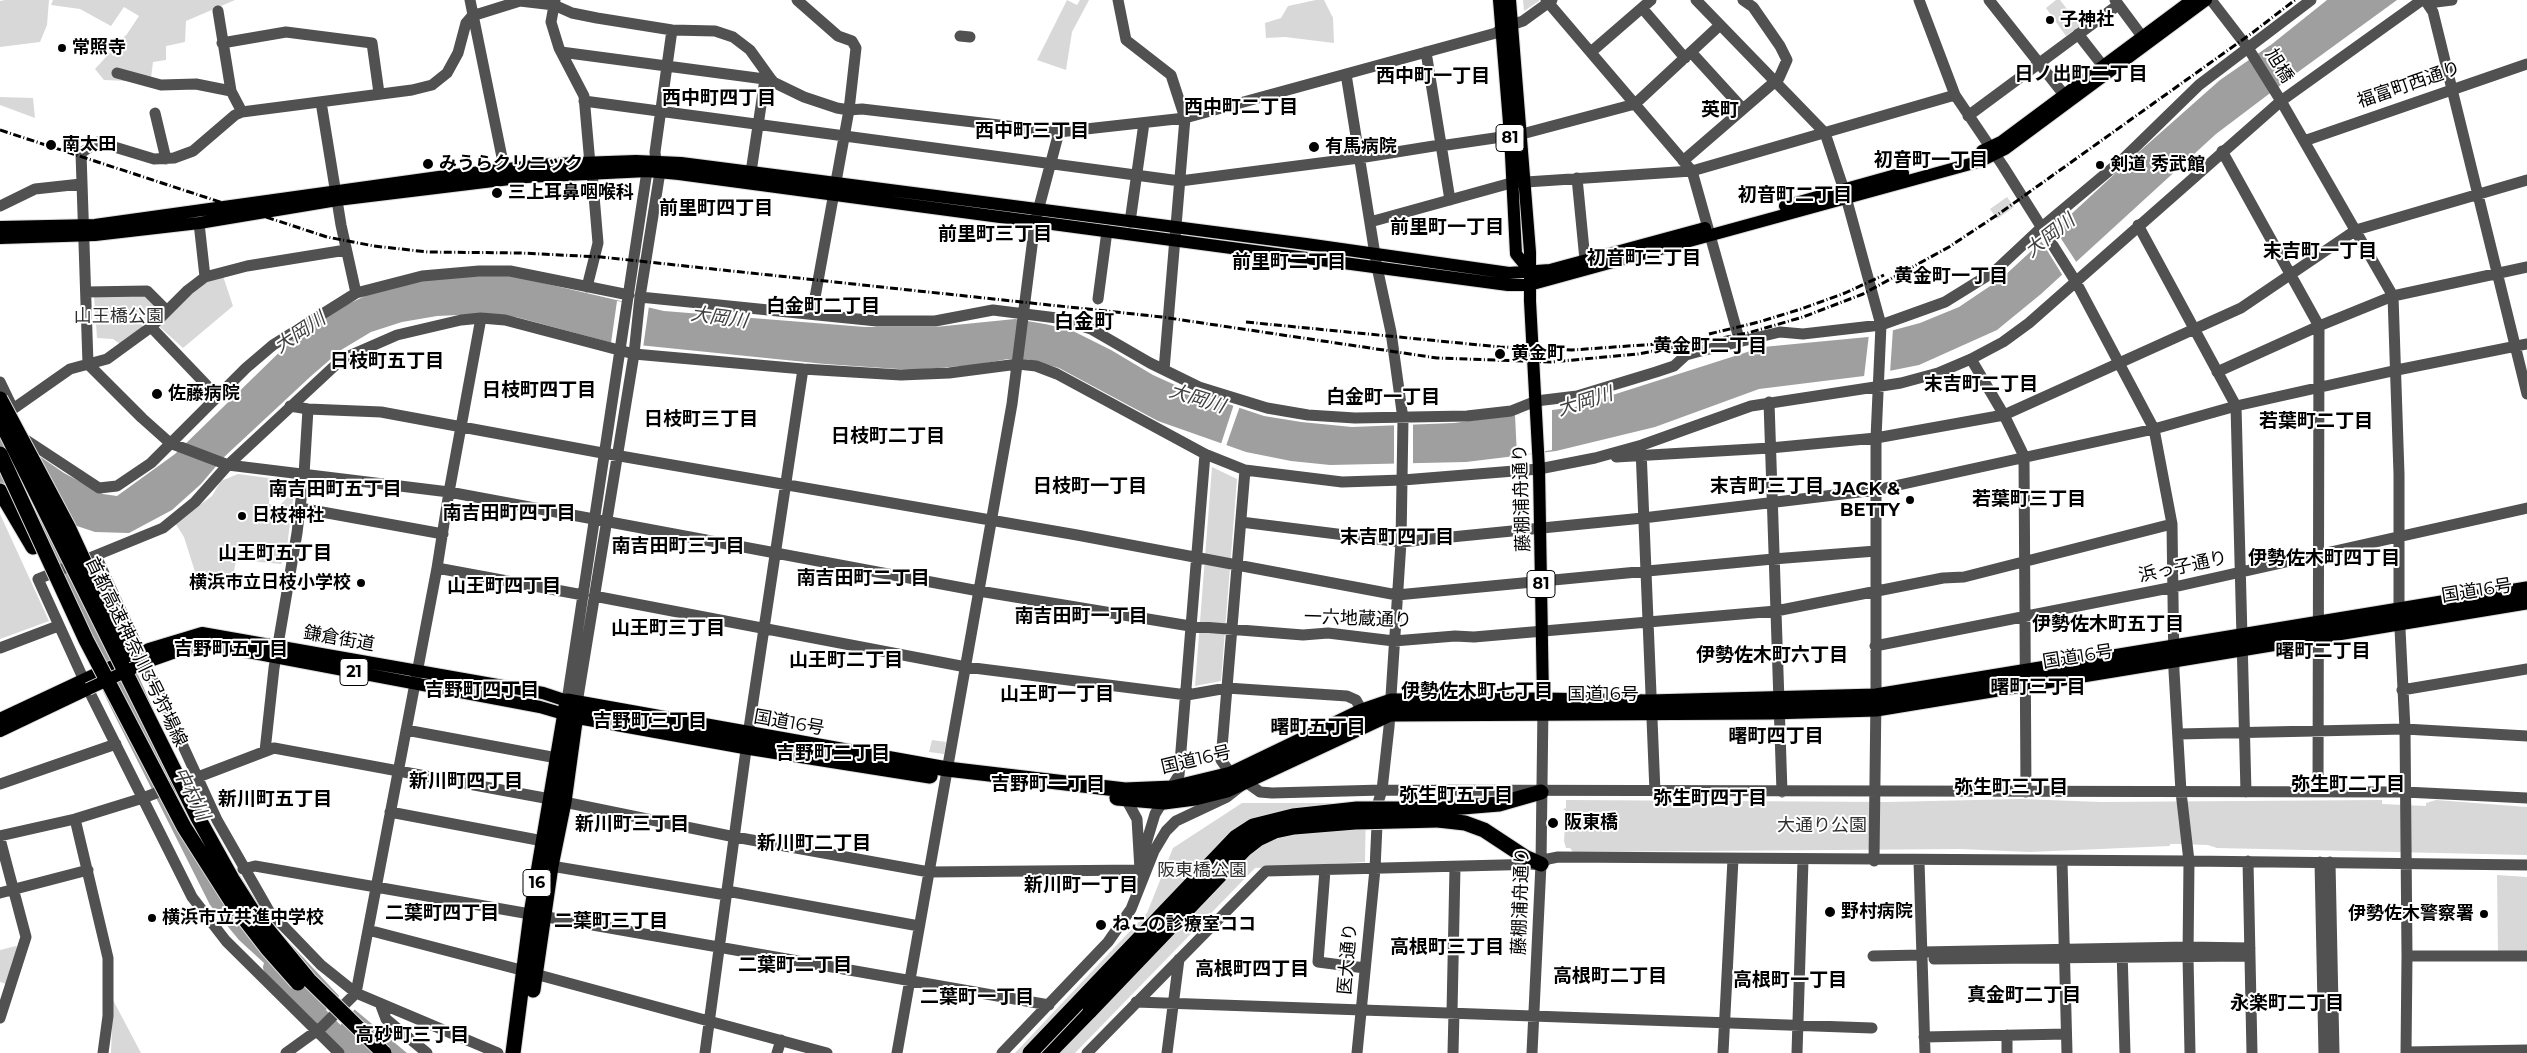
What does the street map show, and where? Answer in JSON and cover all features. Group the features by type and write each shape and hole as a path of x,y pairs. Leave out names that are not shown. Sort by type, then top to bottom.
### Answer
{"highway":[{"path":"0,398 68,527 114,625 196,816"},
{"name":"首都高速神奈川3号狩場線","path":"0,422 196,816 232,879 282,948 334,1006 384,1053"},
{"name":"首都高速神奈川3号狩場線","path":"0,454 86,640 151,766 209,868 251,928 318,1004 371,1053"},
{"path":"0,491 18,518 94,668 151,766"},
{"name":"国道16号","path":"946,774 1125,790 1173,788 1230,774 1362,711 1390,708 1651,707 1876,703 2319,630 2527,589"},
{"name":"国道16号","path":"2399,615 2527,602"},
{"name":"国道16号","path":"571,709 946,774 1126,799 1164,802 1195,798 1246,782 1390,708"},
{"name":"16","path":"522,1053 538,915 544,841 557,801 557,758 571,709"},
{"name":"16","path":"538,915 551,866 557,801 571,709"},
{"path":"1049,1053 1245,849 1256,841 1275,832 1294,827 1438,815 1499,804 1542,792"},
{"path":"1030,1053 1236,837 1253,826 1293,816 1357,809 1438,815 1484,830 1525,857 1541,864"},
{"name":"16","path":"513,1053 530,973"}],"main road":[{"name":"藤棚浦舟通り","path":"1499,0 1507,26"},
{"name":"藤棚浦舟通り","path":"1510,0 1507,26 1516,134 1525,182 1530,271 1529,285 1539,469 1543,707"},
{"path":"0,238 82,230 505,174 552,164 591,168 654,168 752,172 835,189 1034,222 1107,232 1175,234 1376,260 1509,273 1550,270 1981,161 2145,40 2192,0"},
{"path":"2067,98 2103,66 2206,0"},
{"name":"藤棚浦舟通り","path":"1516,134 1511,183 1516,254 1530,271"},
{"path":"654,168 835,189 1039,209 1130,222 1175,234"},
{"path":"0,227 82,230 199,223 337,196"},
{"path":"1376,260 1508,285 1529,285 1709,231"},
{"name":"鎌倉街道","path":"0,719 142,659 211,645 277,651 416,677 540,707 571,709"},
{"name":"鎌倉街道","path":"0,731 86,684"}],"street":[{"path":"470,0 505,174"},
{"path":"797,0 838,36 852,42 856,48 849,110 812,314"},
{"path":"1118,0 1126,40 1171,75 1186,118 1164,370"},
{"path":"1696,0 1824,132 1845,195 1880,325 1876,438 1874,861"},
{"path":"1684,161 1775,82 1779,78 1786,60 1785,54 1753,7 1744,0"},
{"path":"1990,0 2067,98"},
{"name":"旭橋","path":"2211,0 2248,48 2281,101 2393,296"},
{"path":"0,422 99,488 117,486 131,479 151,464 218,396 273,345 356,292 422,276 479,270 510,271 634,296 877,321 935,321 993,310 1057,318 1091,329 1164,370 1199,387 1267,408 1308,415 1404,421 1511,411 1536,401 1577,396 1618,384 1674,366 1692,353 1780,332 1803,334 1880,325 1945,302 1996,271 2042,227 2122,160 2199,85 2311,0"},
{"path":"1641,450 1742,409 1769,402 1877,388 1938,373 1971,360 2003,342 2029,324 2138,225 2281,101 2425,0 2436,2 2452,0"},
{"path":"2425,0 2433,12 2527,394"},
{"path":"170,443 88,364 82,230 81,153 98,142 154,159 166,158 193,151 235,115 242,112 412,90 432,85 441,80 458,53 466,23 472,16 520,1 558,2 572,13 672,30 715,31 733,37 750,50 768,79 758,125 752,172"},
{"path":"561,52 768,79 823,105 849,110 862,109 1059,132 1186,118 1496,33 1507,26 1523,21 1549,1 1692,171 1740,342"},
{"path":"1918,1 1955,95 2076,282 2154,429 2172,524 2174,655 2181,792 2189,861 2190,1053"},
{"path":"558,2 551,22 561,52 584,96 598,243 587,287"},
{"path":"1591,52 1645,3 1688,55 1743,109"},
{"path":"1968,116 2078,34 2116,3 2145,40"},
{"path":"218,11 231,91 242,112"},
{"path":"584,102 1180,182 1359,158 1516,134 1635,104 1720,25"},
{"path":"571,709 588,596 594,518 620,351 634,296 654,168 672,30"},
{"path":"222,43 286,32 372,43 379,93"},
{"path":"2078,34 2103,66"},
{"path":"1426,52 1450,200"},
{"name":"福富町西通り","path":"2304,141 2452,88 2527,64"},
{"path":"118,73 160,85 196,84 231,91"},
{"name":"医大通り","path":"1346,74 1376,260 1391,332 1404,421 1401,542 1390,708 1382,790 1378,803 1375,869 1357,1053"},
{"path":"1370,222 1511,183 1692,171 1955,95"},
{"path":"321,102 346,250 356,292"},
{"path":"155,113 166,158"},
{"path":"1130,222 1144,123"},
{"path":"897,1053 992,520 1018,362 1034,222 1059,132"},
{"path":"2222,151 2319,326 2318,792"},
{"path":"1578,178 1585,260"},
{"path":"339,1053 319,1029 226,941 192,897 86,684 38,579 163,528 195,502 228,465 342,359 397,335 461,320 481,318 506,320 634,354 802,369 902,375 949,373 1018,362 1036,366 1081,385 1137,419 1204,454 1246,470 1342,482 1403,480 1539,469 1641,450 1770,448 1876,438 2004,415 2241,308 2356,230 2527,180"},
{"path":"0,206 35,188 81,184"},
{"path":"199,223 206,277"},
{"path":"2138,225 2193,330 2236,406 2246,792"},
{"path":"1098,299 1107,232"},
{"path":"13,409 70,369 107,360 151,327 188,290 206,277 247,266 346,250"},
{"path":"2217,372 2319,326 2393,296 2527,267"},
{"path":"86,292 147,291 167,310"},
{"path":"588,596 606,521 634,354 634,296"},
{"path":"2393,296 2397,370 2400,537 2399,615 2405,729 2406,1053 2527,1050"},
{"path":"286,1053 319,1029 353,996 368,930 437,568 481,318"},
{"path":"151,327 218,396"},
{"path":"1241,522 1401,542 1540,526 1643,518 1876,490 2154,429 2236,406 2397,370 2527,344"},
{"path":"1971,360 2004,415 2024,456 2026,792"},
{"path":"705,1053 802,369"},
{"path":"0,382 23,430 40,450"},
{"path":"1769,402 1782,792"},
{"path":"290,406 308,409 381,412 604,454 992,520 1397,595 1541,580 1876,551"},
{"path":"265,751 277,651 300,508 308,409"},
{"name":"一六地蔵通り","path":"170,443 228,465 449,492 980,591 1190,626 1304,635 1328,633 1394,641 1542,631 1776,611 1943,578 1964,577 2172,524"},
{"path":"1641,450 1655,792"},
{"path":"1134,901 1155,814 1173,788 1179,773 1187,694 1190,626 1204,454"},
{"path":"1230,774 1221,760 1246,470"},
{"path":"300,508 443,534"},
{"name":"浜っ子通り","path":"1875,646 2174,587 2527,508"},
{"path":"96,556 217,820 268,910 353,996 380,1003 498,1053"},
{"path":"437,568 966,667 1187,694 1227,688 1347,696 1356,700 1362,711"},
{"path":"0,648 58,626"},
{"path":"2402,690 2527,669"},
{"name":"藤棚浦舟通り","path":"1532,1053 1541,864 1543,707"},
{"path":"2178,734 2405,729 2527,736"},
{"path":"406,730 557,758"},
{"path":"0,784 116,744"},
{"path":"0,1018 26,937 12,890 0,838 74,819 142,798 274,748 557,801 735,837 929,872 1140,870"},
{"path":"1002,1053 1108,942 1128,916 1154,851 1166,831 1182,817 1227,796 1246,782 1260,792 1272,793 1382,790 1542,792 2405,792 2527,798"},
{"path":"1126,799 1137,819 1140,870"},
{"path":"390,812 544,841"},
{"path":"74,819 108,958 108,1016 103,1053"},
{"path":"1087,1053 1266,871 1541,864 1548,859 1558,858 1874,861 2248,861 2527,865"},
{"path":"1723,1053 1733,859"},
{"path":"1797,1053 1803,860"},
{"path":"1919,861 1925,1053"},
{"path":"2062,861 2067,1053"},
{"path":"2248,861 2252,1053"},
{"path":"2324,1053 2325,862"},
{"path":"2325,862 2334,1053"},
{"path":"243,868 255,866 1049,1005"},
{"path":"551,866 727,893 920,926"},
{"path":"1453,1053 1455,867"},
{"path":"0,893 88,870"},
{"path":"1325,870 1318,962 1365,968"},
{"path":"368,930 827,1053"},
{"path":"2122,952 2125,1053"},
{"path":"1873,956 2250,952"},
{"path":"2407,956 2527,956"},
{"path":"1167,1053 1179,958"},
{"path":"1136,1002 1872,1028"},
{"path":"380,1003 386,1019 426,1053"},
{"path":"1924,1037 2066,1034"},
{"path":"2007,1035 2007,1053"},
{"path":"777,1053 781,1040"}],"green space":[{"path":"49,0 47,25 40,42 0,47 0,1"},
{"path":"53,0 235,0 186,21 185,42 166,46 166,60 153,62 151,78 127,81 104,80 95,69 127,34 139,16 124,7 111,26 80,9 51,5"},
{"path":"1067,0 1077,5 1080,0 1089,0 1072,32 1066,70 1037,60"},
{"path":"1324,0 1333,18 1334,43 1285,37 1266,38 1265,23 1281,18 1288,6"},
{"path":"1523,0 1539,0 1539,1 1524,11"},
{"path":"2056,0 2060,0 2080,26 2066,36 2046,8"},
{"path":"0,97 33,98 35,118 0,105"},
{"path":"2007,197 2014,207 1997,219 1990,209"},
{"name":"山王橋公園","path":"223,276 233,306 183,348 150,318 139,330 120,344 113,339 97,338 94,296 145,296 158,308 190,295 207,281"},
{"path":"1212,467 1237,479 1221,681 1195,686"},
{"name":"日枝神社","path":"238,474 276,479 269,491 269,504 279,506 288,497 293,499 286,555 281,564 259,562 237,555 232,582 196,575 184,537 175,523 212,496 221,481"},
{"path":"0,514 49,621 0,639"},
{"path":"932,740 946,742 944,754 929,752"},
{"name":"大通り公園","path":"2021,799 2101,802 2382,800 2382,804 2426,806 2426,803 2436,800 2527,807 2527,855 2217,848 2208,845 2180,844 2030,852 1960,849 1573,852 1570,848 1566,848 1564,841 1566,811 1563,809 1566,808 1566,800 1887,802"},
{"name":"阪東橋公園","path":"1242,803 1366,803 1365,862 1255,868 1075,1053 1015,1053 1147,913 1173,848"},
{"path":"2497,875 2527,877 2527,951 2498,951"},
{"path":"16,946 18,948 6,984 0,982 0,950"},
{"path":"113,1000 141,1053 111,1053"}],"water":[{"name":"大岡川","path":"2327,0 2397,0 2216,134 2041,294 1997,330 1919,365 1864,376 1759,389 1655,427 1556,451 1466,462 1330,465 1291,461 1246,452 1158,421 1059,368 1027,359 1008,359 975,365 913,370 825,364 609,342 516,317 480,314 437,316 402,322 371,332 341,350 310,377 223,458 201,484 172,510 129,533 95,532 71,524 198,810 269,921 342,999 407,1053 362,1053 239,940 210,905 111,708 22,520 0,486 0,429 64,473 103,494 117,496 175,454 294,338 348,304 378,290 417,280 504,274 664,311 865,327 935,327 1015,319 1045,324 1071,330 1111,350 1153,375 1186,390 1264,416 1301,422 1352,427 1454,423 1575,407 1763,347 1868,337 1920,323 1959,307 2002,278 2220,80 2272,44"}],"pier":[{"path":"2054,228 2077,263 2063,276 2040,239"},
{"path":"617,301 649,306 643,348 611,343"},
{"path":"1893,329 1890,373 1864,377 1869,334"},
{"path":"1214,397 1240,406 1226,446 1244,452 1243,454 1200,440 1221,444 1234,404"},
{"path":"1552,409 1552,450 1517,456 1515,415"},
{"path":"1394,424 1413,424 1413,465 1394,465"},
{"path":"341,994 356,1008 335,1031 319,1017"}],"waterway":[{"name":"中村川","path":"272,967 355,1053"}],"railway":[{"path":"0,130 327,237 374,246 428,252 521,253 601,257 1162,317 1437,358 1551,362 1638,354 1748,333 1803,317 1863,294 1949,247 2000,213 2252,33 2295,0"},
{"path":"1709,334 1759,322 1801,309 1845,293 1884,275"},
{"path":"1246,322 1500,347 1572,350 1657,344"}],"place":[{"name":"子神社","path":"2050,20"},
{"name":"常照寺","path":"62,48"},
{"name":"南太田","path":"51,145"},
{"name":"有馬病院","path":"1314,147"},
{"name":"みうらクリニック","path":"428,164"},
{"name":"剣道 秀武館","path":"2100,165"},
{"name":"三上耳鼻咽喉科","path":"497,193"},
{"name":"黄金町","path":"1500,354"},
{"name":"佐藤病院","path":"157,394"},
{"name":"JACK & BETTY","path":"1910,500"},
{"name":"日枝神社","path":"242,516"},
{"name":"横浜市立日枝小学校","path":"361,583"},
{"name":"阪東橋","path":"1553,823"},
{"name":"野村病院","path":"1830,912"},
{"name":"伊勢佐木警察署","path":"2484,914"},
{"name":"横浜市立共進中学校","path":"152,918"},
{"name":"ねこの診療室ココ","path":"1101,925"}],"district":[{"name":"日ノ出町二丁目","path":"2081,74"},
{"name":"西中町一丁目","path":"1433,76"},
{"name":"西中町四丁目","path":"719,98"},
{"name":"西中町二丁目","path":"1241,107"},
{"name":"英町","path":"1720,110"},
{"name":"西中町三丁目","path":"1032,131"},
{"name":"初音町一丁目","path":"1931,160"},
{"name":"初音町二丁目","path":"1795,195"},
{"name":"前里町四丁目","path":"716,208"},
{"name":"前里町一丁目","path":"1447,227"},
{"name":"前里町三丁目","path":"995,234"},
{"name":"末吉町一丁目","path":"2320,251"},
{"name":"初音町三丁目","path":"1644,258"},
{"name":"前里町二丁目","path":"1289,262"},
{"name":"黄金町一丁目","path":"1951,276"},
{"name":"白金町二丁目","path":"823,306"},
{"name":"白金町","path":"1084,322"},
{"name":"黄金町二丁目","path":"1710,346"},
{"name":"日枝町五丁目","path":"387,361"},
{"name":"末吉町二丁目","path":"1981,384"},
{"name":"日枝町四丁目","path":"539,390"},
{"name":"白金町一丁目","path":"1383,397"},
{"name":"日枝町三丁目","path":"701,419"},
{"name":"若葉町二丁目","path":"2316,421"},
{"name":"日枝町二丁目","path":"888,436"},
{"name":"日枝町一丁目","path":"1090,486"},
{"name":"末吉町三丁目","path":"1767,486"},
{"name":"南吉田町五丁目","path":"335,489"},
{"name":"若葉町三丁目","path":"2029,499"},
{"name":"南吉田町四丁目","path":"509,513"},
{"name":"末吉町四丁目","path":"1397,537"},
{"name":"南吉田町三丁目","path":"678,546"},
{"name":"山王町五丁目","path":"275,553"},
{"name":"伊勢佐木町四丁目","path":"2324,558"},
{"name":"南吉田町二丁目","path":"863,578"},
{"name":"山王町四丁目","path":"504,586"},
{"name":"南吉田町一丁目","path":"1081,616"},
{"name":"伊勢佐木町五丁目","path":"2108,624"},
{"name":"山王町三丁目","path":"668,628"},
{"name":"吉野町五丁目","path":"231,649"},
{"name":"曙町二丁目","path":"2323,651"},
{"name":"伊勢佐木町六丁目","path":"1772,655"},
{"name":"山王町二丁目","path":"846,660"},
{"name":"曙町三丁目","path":"2038,687"},
{"name":"吉野町四丁目","path":"482,690"},
{"name":"伊勢佐木町七丁目","path":"1477,691"},
{"name":"山王町一丁目","path":"1057,694"},
{"name":"吉野町三丁目","path":"650,721"},
{"name":"曙町五丁目","path":"1318,727"},
{"name":"曙町四丁目","path":"1776,736"},
{"name":"吉野町二丁目","path":"833,753"},
{"name":"新川町四丁目","path":"466,781"},
{"name":"吉野町一丁目","path":"1048,784"},
{"name":"弥生町二丁目","path":"2348,784"},
{"name":"弥生町三丁目","path":"2011,787"},
{"name":"弥生町五丁目","path":"1456,795"},
{"name":"弥生町四丁目","path":"1710,798"},
{"name":"新川町五丁目","path":"275,799"},
{"name":"新川町三丁目","path":"632,824"},
{"name":"新川町二丁目","path":"814,843"},
{"name":"新川町一丁目","path":"1081,885"},
{"name":"二葉町四丁目","path":"442,913"},
{"name":"二葉町三丁目","path":"611,921"},
{"name":"高根町三丁目","path":"1447,947"},
{"name":"二葉町二丁目","path":"795,965"},
{"name":"高根町四丁目","path":"1252,969"},
{"name":"高根町二丁目","path":"1610,976"},
{"name":"高根町一丁目","path":"1790,980"},
{"name":"真金町二丁目","path":"2024,995"},
{"name":"二葉町一丁目","path":"977,997"},
{"name":"永楽町二丁目","path":"2287,1003"},
{"name":"高砂町三丁目","path":"412,1035"}]}
